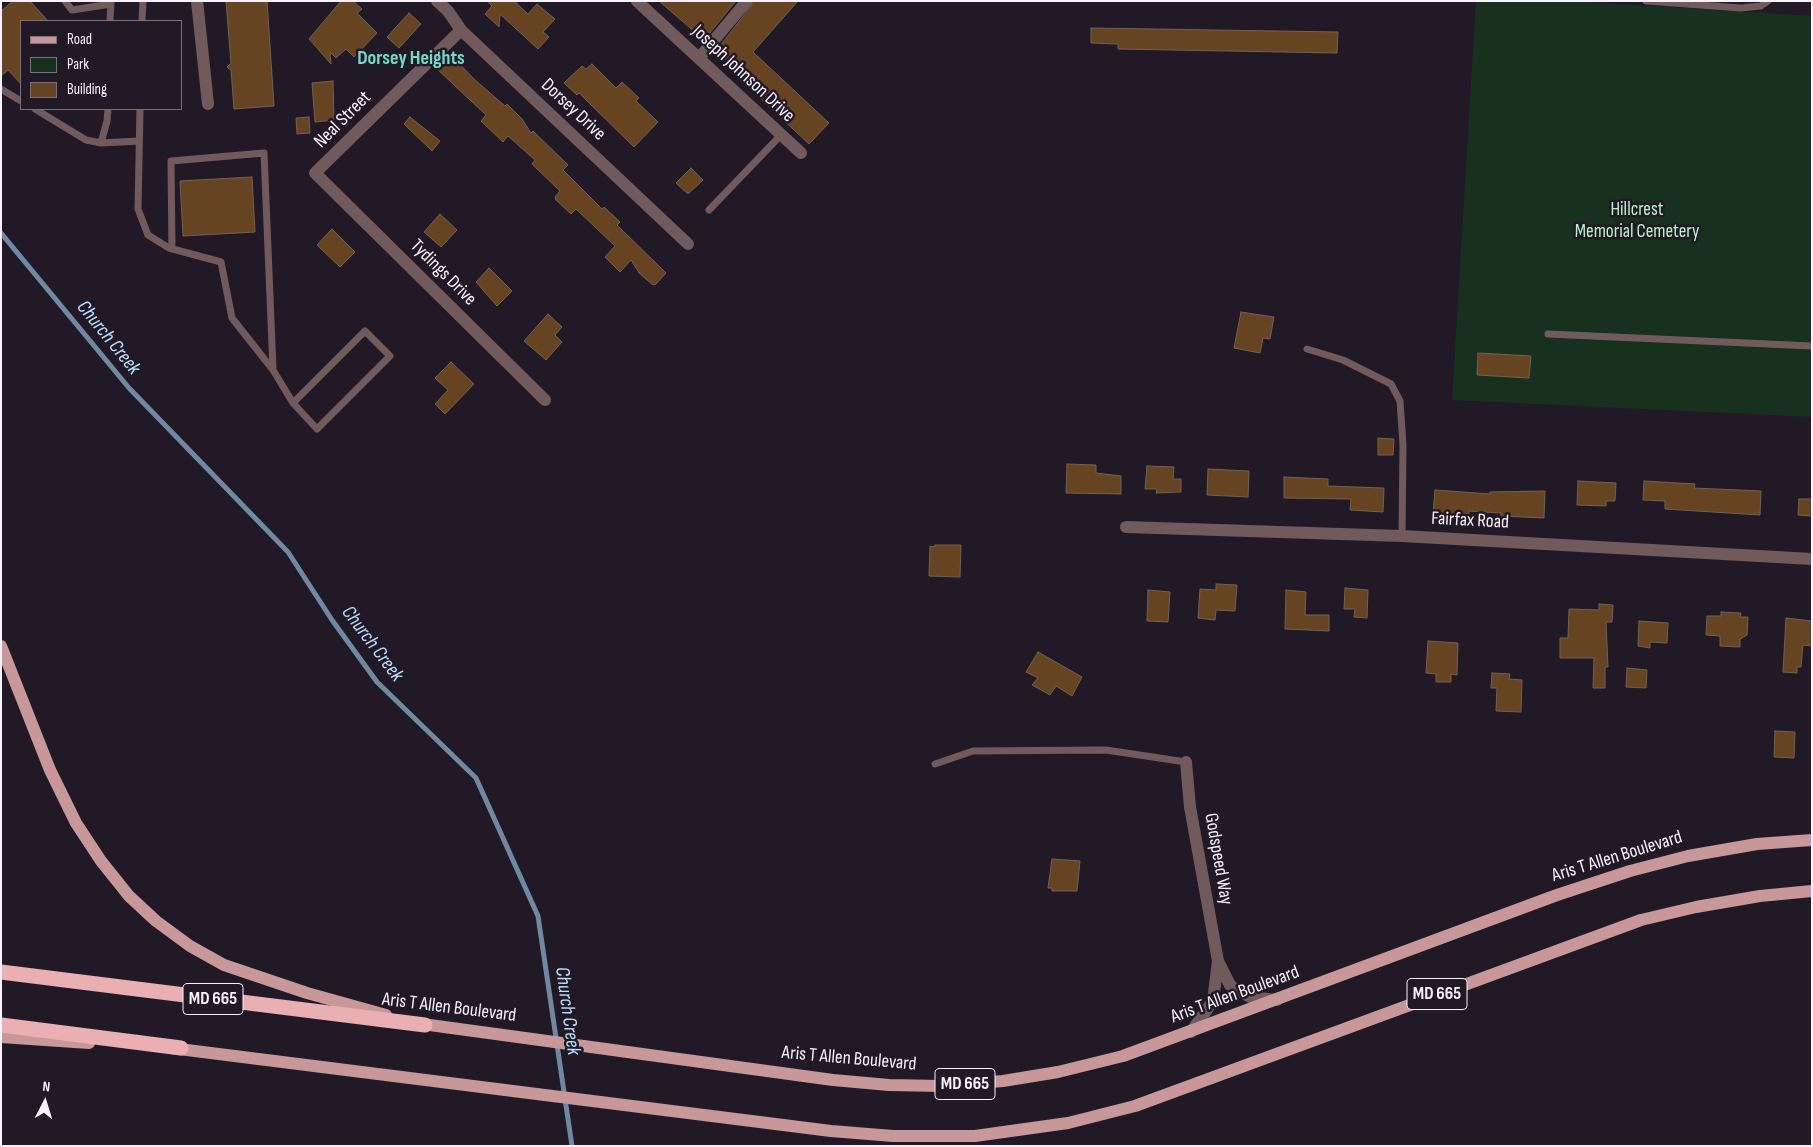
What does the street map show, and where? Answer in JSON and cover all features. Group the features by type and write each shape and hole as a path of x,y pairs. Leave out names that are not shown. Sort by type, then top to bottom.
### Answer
{"highway":[{"name":"Aris T Allen Boulevard","path":"1,972 425,1025"},
{"name":"MD 665","path":"1,1025 181,1048"}],"main road":[{"path":"1,646 50,770 76,823 101,861 124,889 156,921 190,946 224,964 307,993 425,1025"},
{"name":"Aris T Allen Boulevard","path":"425,1025 833,1080 889,1085 941,1086 1003,1081 1058,1072 1123,1056 1279,1000 1557,895 1630,871 1688,856 1758,844 1812,840"},
{"name":"MD 665","path":"181,1048 651,1109 831,1131 949,1142 1068,1123 1135,1106 1576,942 1641,920 1696,906 1751,897 1812,891"},
{"path":"1,1037 181,1048"}],"street":[{"path":"196,1 208,104"},
{"name":"Dorsey Drive","path":"437,1 448,11 461,30 688,244"},
{"name":"Joseph Johnson Drive","path":"637,1 781,136 802,153"},
{"path":"699,58 747,1"},
{"name":"Neal Street","path":"315,173 461,30"},
{"name":"Tydings Drive","path":"315,173 545,400"},
{"name":"Fairfax Road","path":"1126,528 1402,536 1812,559"},
{"name":"Godspeed Way","path":"1186,762 1190,807 1218,961 1230,984 1236,990 1250,997 1279,1000"},
{"name":"Godspeed Way","path":"1191,1032 1213,1002 1218,961"}],"lane":[{"path":"65,1 72,10 111,3 110,20"},
{"path":"142,20 143,1"},
{"path":"1646,2 1741,8 1760,6 1768,1"},
{"path":"1,89 20,100"},
{"path":"36,110 86,140 101,143 138,141"},
{"path":"101,143 108,121 108,110"},
{"path":"140,110 138,209 148,235 172,249 221,262 232,318 273,370 293,403 317,429 390,356 365,331 293,403"},
{"path":"709,210 781,136"},
{"path":"172,249 171,161 264,152 273,370"},
{"path":"1548,334 1812,346"},
{"path":"1307,349 1343,360 1391,384 1400,402 1403,445 1402,536"},
{"path":"935,764 973,751 1106,750 1186,762"}],"green space":[{"name":"Hillcrest Memorial Cemetery","path":"1476,1 1571,1 1812,16 1812,417 1452,400"}],"building":[{"path":"13,1 30,1 47,20 20,20 20,83 8,70 1,76 1,11"},
{"path":"226,1 267,1 274,106 234,109 231,70 227,67 231,63"},
{"path":"341,1 353,1 362,9 357,13 377,33 354,57 346,49 336,58 330,52 331,64 309,39"},
{"path":"487,1 514,1 528,14 537,4 555,19 543,32 549,37 538,49 500,14 499,27 485,14 492,6"},
{"path":"659,1 736,1 704,40"},
{"path":"755,1 798,1 753,52 829,123 809,144 744,83 748,79 716,51"},
{"path":"409,13 421,24 399,48 387,37"},
{"path":"1091,28 1338,32 1337,53 1118,49 1118,44 1091,43"},
{"path":"449,53 474,79 505,106 507,104 522,119 531,133 533,131 568,165 563,170 602,209 604,207 620,222 617,225 666,273 656,284 653,285 639,273 631,260 620,272 605,257 615,246 576,209 571,214 556,200 555,197 560,191 532,164 535,160 508,136 503,142 481,121 486,115 435,67"},
{"path":"592,64 616,88 622,82 639,98 636,101 658,122 634,147 579,93 577,95 564,83 582,66 586,69"},
{"path":"333,81 334,120 315,122 312,83"},
{"path":"309,117 310,133 297,134 296,118"},
{"path":"410,117 440,141 432,151 404,124"},
{"path":"691,168 703,180 688,194 676,183"},
{"path":"252,177 255,232 183,236 180,181"},
{"path":"440,214 457,230 441,247 424,232"},
{"path":"332,229 355,252 340,267 317,245"},
{"path":"489,268 512,291 497,306 476,282"},
{"path":"1241,312 1274,317 1270,339 1263,338 1260,353 1234,348"},
{"path":"548,314 562,327 555,335 562,342 546,360 524,341"},
{"path":"1478,353 1531,356 1529,378 1477,375"},
{"path":"451,362 474,384 445,414 435,404 448,390 435,378"},
{"path":"1378,438 1394,439 1393,455 1378,455"},
{"path":"1067,464 1096,465 1096,473 1121,476 1121,494 1066,493"},
{"path":"1147,466 1174,467 1173,479 1181,479 1181,492 1156,493 1157,489 1145,489"},
{"path":"1208,469 1249,471 1248,497 1207,495"},
{"path":"1284,477 1328,479 1328,486 1384,488 1383,512 1350,510 1351,499 1284,498"},
{"path":"1578,481 1616,483 1615,501 1606,501 1606,506 1577,505"},
{"path":"1644,481 1695,484 1694,488 1761,491 1760,515 1665,509 1665,501 1643,500"},
{"path":"1435,490 1490,494 1490,492 1545,491 1544,518 1501,516 1501,513 1469,511 1469,516 1433,514"},
{"path":"1799,499 1812,499 1812,516 1798,515"},
{"path":"935,545 961,545 960,577 929,576 930,546 935,547"},
{"path":"1216,584 1237,585 1235,611 1216,610 1215,620 1198,618 1200,589 1216,590"},
{"path":"1345,588 1368,590 1367,618 1354,617 1355,609 1344,609"},
{"path":"1148,590 1170,592 1168,622 1147,621"},
{"path":"1286,590 1306,592 1305,615 1329,615 1329,631 1285,629"},
{"path":"1599,604 1613,605 1612,622 1606,622 1608,667 1605,667 1605,688 1593,688 1594,658 1560,658 1560,638 1568,638 1569,609 1599,610"},
{"path":"1721,612 1741,613 1740,617 1748,617 1747,635 1740,639 1740,647 1720,646 1720,636 1706,635 1707,616 1721,616"},
{"path":"1786,618 1812,621 1812,646 1803,645 1801,667 1797,667 1797,673 1783,672"},
{"path":"1639,621 1668,623 1667,643 1650,642 1650,648 1638,646"},
{"path":"1428,641 1458,643 1457,675 1451,674 1451,682 1436,682 1436,674 1426,673"},
{"path":"1038,652 1082,677 1072,696 1056,686 1050,695 1032,685 1038,678 1026,672"},
{"path":"1627,668 1647,670 1646,688 1626,687"},
{"path":"1492,673 1510,674 1509,679 1522,680 1521,712 1496,711 1497,688 1491,688"},
{"path":"1775,731 1795,732 1794,758 1774,757"},
{"path":"1052,859 1080,861 1077,891 1052,891 1052,888 1048,888"}],"waterway":[{"name":"Church Creek","path":"1,233 129,388 288,552 332,620 377,682 476,778 538,916 572,1146"}],"district":[{"name":"Dorsey Heights","path":"411,59"}]}
